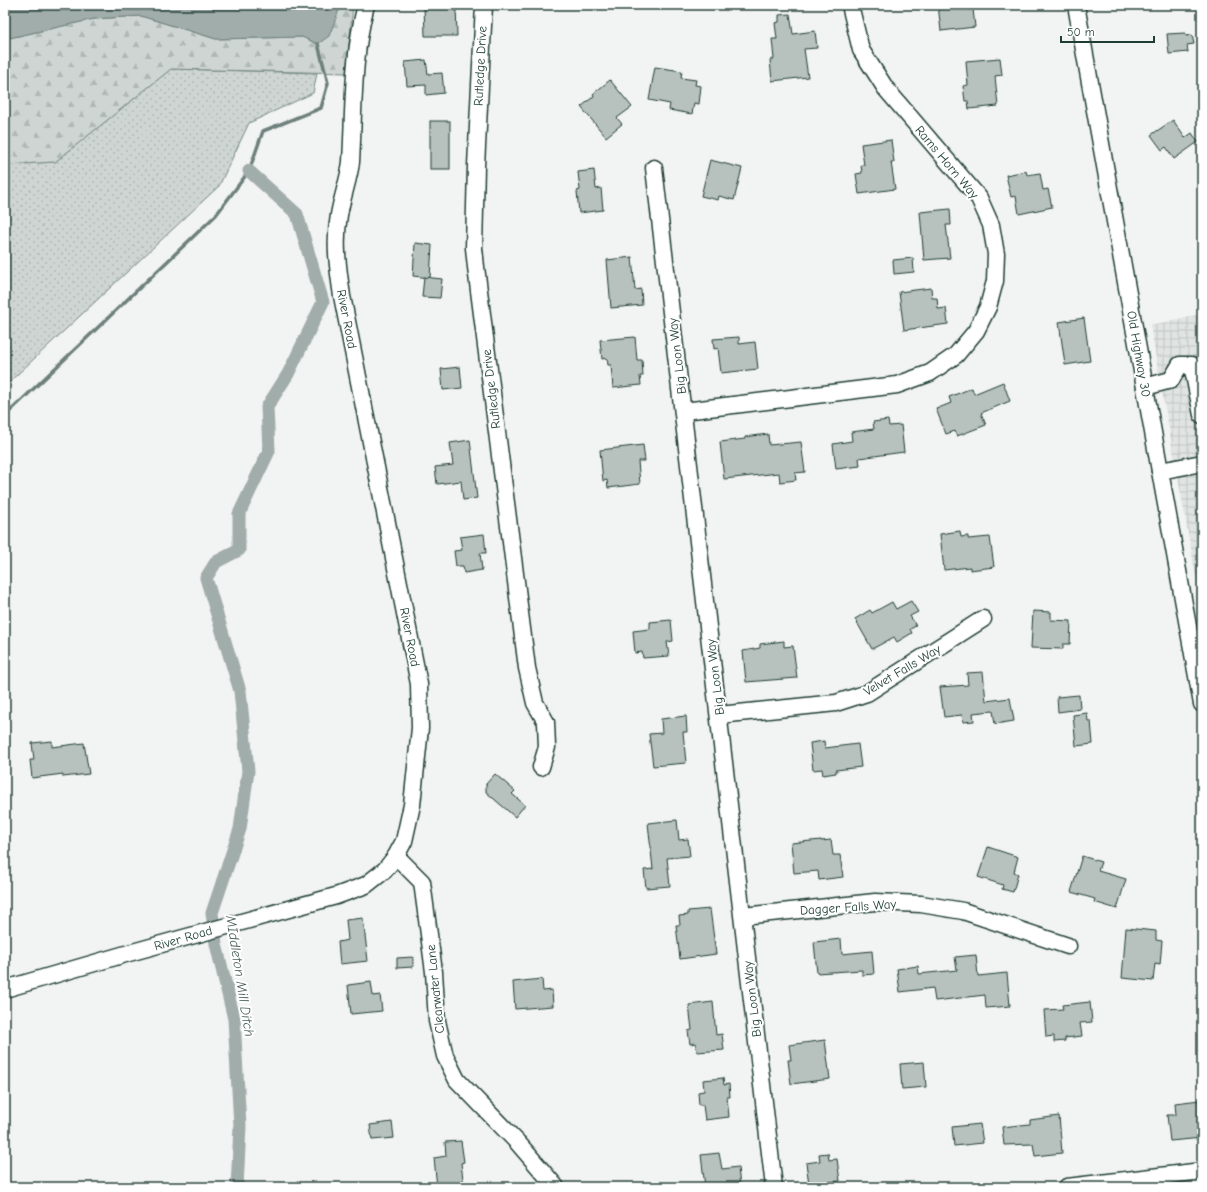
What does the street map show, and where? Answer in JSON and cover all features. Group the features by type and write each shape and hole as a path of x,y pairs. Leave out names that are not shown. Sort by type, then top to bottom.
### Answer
{"street":[{"name":"River Road","path":"5,989 336,896 366,884 385,870 396,856 404,841 412,805 420,728 419,684 337,266 336,237 350,164 356,58 361,22 366,5"},
{"name":"Rutledge Drive","path":"484,5 476,166 474,248 505,504 527,668 535,703 546,722 546,747 541,767"},
{"name":"Rams Horn Way","path":"684,411 897,385 930,373 956,355 976,331 988,307 995,281 996,254 991,225 979,198 886,89 861,50 850,5"},
{"name":"Old Highway 30","path":"1076,5 1160,472 1197,652 1202,704"},
{"name":"Big Loon Way","path":"654,168 684,411 774,1187"},
{"path":"1145,387 1172,380 1180,365 1192,365 1202,415"},
{"path":"1160,472 1202,463"},
{"name":"Velvet Falls Way","path":"719,715 836,702 867,694 983,620"},
{"name":"Clearwater Lane","path":"396,856 422,882 434,972 437,1021 445,1056 457,1080 518,1142 556,1187"},
{"name":"Dagger Falls Way","path":"743,916 875,902 921,904 963,911 1068,946"},
{"path":"1067,1187 1202,1171"}],"shaded area":[{"path":"5,5 341,5 329,36 318,44 302,37 216,39 141,16 94,19 5,39"},
{"path":"1202,314 1202,609 1150,325"}],"green space":[{"path":"341,5 353,5 346,73 171,69 55,162 5,165 5,39 94,19 141,16 216,39 302,37 318,44"},
{"path":"171,69 317,73 313,93 249,123 219,186 5,386 5,165 55,162"}],"building":[{"path":"424,5 456,5 457,36 425,36"},
{"path":"938,5 968,5 968,10 973,9 975,27 941,31"},
{"path":"790,14 793,34 815,31 817,48 804,49 808,77 772,81 770,60 774,59 772,39 777,39 775,23 779,22 779,15"},
{"path":"1185,33 1186,36 1192,35 1194,44 1187,45 1188,52 1169,54 1167,34"},
{"path":"1000,58 1002,75 995,76 998,106 969,109 968,101 965,101 963,86 968,85 966,61"},
{"path":"426,60 428,74 442,73 444,93 426,95 426,85 407,86 405,62"},
{"path":"655,67 682,71 681,78 696,80 695,85 701,86 699,104 694,103 692,114 669,110 670,104 649,100"},
{"path":"610,80 632,107 617,118 622,124 606,137 581,107 594,96 593,94"},
{"path":"1173,120 1185,138 1192,133 1198,142 1174,159 1166,147 1162,150 1151,135"},
{"path":"430,121 450,121 450,169 430,169"},
{"path":"891,140 894,162 891,162 895,189 859,194 856,174 862,173 861,165 864,165 861,144"},
{"path":"710,160 742,168 734,200 719,196 718,200 701,196"},
{"path":"594,170 596,189 601,188 603,210 579,213 577,191 580,190 578,172"},
{"path":"1026,171 1027,175 1040,173 1043,190 1048,189 1052,207 1019,214 1016,196 1011,197 1006,175"},
{"path":"950,209 951,225 946,225 950,258 924,260 920,212"},
{"path":"415,243 432,245 430,278 413,276"},
{"path":"632,257 635,290 641,289 642,305 611,308 607,260"},
{"path":"913,258 914,272 894,274 893,260"},
{"path":"424,277 442,279 440,298 422,297"},
{"path":"931,288 932,298 937,298 938,309 946,308 948,324 904,330 899,292"},
{"path":"1084,318 1090,361 1065,365 1059,322"},
{"path":"635,337 637,360 642,360 643,376 640,376 641,385 613,388 611,365 608,365 607,358 602,359 600,340"},
{"path":"739,337 739,344 755,342 758,369 721,373 718,348 714,349 713,339"},
{"path":"460,367 462,388 443,390 441,369"},
{"path":"1003,382 1010,401 981,413 986,425 957,436 955,431 946,434 936,409 951,403 949,397 972,388 974,394"},
{"path":"888,420 889,426 901,425 904,452 859,458 860,466 836,469 833,444 852,441 851,432 874,429 873,422"},
{"path":"768,434 769,445 801,442 805,472 795,473 796,480 780,482 779,473 724,479 720,442"},
{"path":"470,440 477,498 463,500 461,481 437,484 435,467 453,465 450,443"},
{"path":"643,445 645,461 638,461 640,484 608,488 607,480 603,481 600,450"},
{"path":"960,531 961,537 968,536 968,539 990,537 994,567 970,570 970,567 944,570 940,534"},
{"path":"484,534 486,553 480,553 482,570 464,573 463,566 456,566 454,551 462,550 460,537"},
{"path":"911,601 918,612 910,616 916,626 910,629 912,633 897,642 894,637 872,649 855,619 870,610 872,613 892,602 896,609"},
{"path":"1033,611 1051,612 1051,620 1071,621 1070,644 1063,644 1063,649 1031,648"},
{"path":"671,620 673,641 667,642 669,656 643,658 642,652 635,653 633,631 650,629 650,622"},
{"path":"784,641 784,647 793,646 797,678 746,682 743,651 760,648 760,644"},
{"path":"983,672 986,701 1010,698 1014,721 995,724 993,711 973,713 974,721 963,722 962,715 944,717 940,687 968,685 967,673"},
{"path":"1079,695 1080,709 1058,712 1057,697"},
{"path":"1087,713 1088,721 1091,721 1093,744 1076,746 1073,715"},
{"path":"686,716 687,732 683,732 686,763 653,766 649,734 662,733 661,719"},
{"path":"52,741 52,747 84,743 89,774 63,777 63,774 32,778 30,760 34,760 32,743"},
{"path":"824,741 825,748 858,744 861,767 836,770 836,773 823,775 822,769 813,770 810,743"},
{"path":"495,774 515,791 512,794 525,805 515,817 486,792 486,784"},
{"path":"677,820 679,840 688,839 690,856 667,858 670,886 646,888 644,870 653,869 648,823"},
{"path":"831,840 833,855 840,855 843,877 819,880 818,871 794,873 791,843"},
{"path":"988,847 1018,857 1014,872 1018,874 1013,892 1002,889 1003,885 978,877"},
{"path":"1082,856 1101,862 1098,871 1126,879 1117,909 1094,902 1095,899 1071,892"},
{"path":"710,909 716,954 680,959 676,925 680,925 679,916 688,915 688,911"},
{"path":"363,918 368,961 340,964 338,942 348,940 346,920"},
{"path":"1126,928 1156,931 1156,940 1162,941 1160,965 1155,964 1153,981 1122,978"},
{"path":"841,939 842,954 872,951 874,974 862,975 862,970 817,973 814,942"},
{"path":"976,955 978,976 1007,973 1010,1006 986,1008 985,995 935,1001 933,988 900,992 897,969 918,966 919,974 957,970 955,957"},
{"path":"413,957 413,967 397,968 397,958"},
{"path":"542,979 543,991 552,990 553,1006 515,1009 513,982"},
{"path":"371,982 373,996 380,995 382,1011 351,1014 348,985"},
{"path":"713,1002 716,1035 722,1034 724,1050 697,1052 696,1043 690,1044 688,1031 692,1030 689,1005"},
{"path":"1090,1002 1092,1022 1080,1023 1082,1036 1065,1038 1065,1041 1054,1042 1054,1036 1046,1037 1044,1010 1063,1009 1062,1005"},
{"path":"825,1040 830,1079 791,1084 788,1060 791,1060 789,1045"},
{"path":"924,1062 926,1087 902,1089 900,1064"},
{"path":"723,1078 724,1085 729,1084 730,1097 727,1097 729,1117 705,1120 703,1105 699,1105 698,1092 704,1091 703,1080"},
{"path":"1200,1100 1202,1138 1170,1141 1167,1115 1176,1115 1175,1103"},
{"path":"1059,1116 1062,1153 1035,1156 1033,1144 1004,1145 1002,1127 1030,1124 1030,1120"},
{"path":"392,1122 394,1138 372,1140 370,1125"},
{"path":"980,1124 983,1143 954,1146 952,1127"},
{"path":"461,1141 464,1162 461,1163 464,1187 437,1187 434,1158 446,1156 445,1142"},
{"path":"719,1153 722,1169 738,1167 740,1187 705,1187 701,1155"},
{"path":"828,1153 829,1160 837,1159 840,1181 809,1184 806,1163 820,1161 819,1154"}],"waterway":[{"path":"5,416 216,215 249,171 263,131 321,108 328,83 318,44"},
{"name":"MIddleton Mill Ditch","path":"237,1187 240,1126 234,1019 216,944 212,913 240,829 248,771 240,691 206,578 216,562 239,550 239,514 269,451 267,407 288,374 323,302 297,214 249,171"}]}
